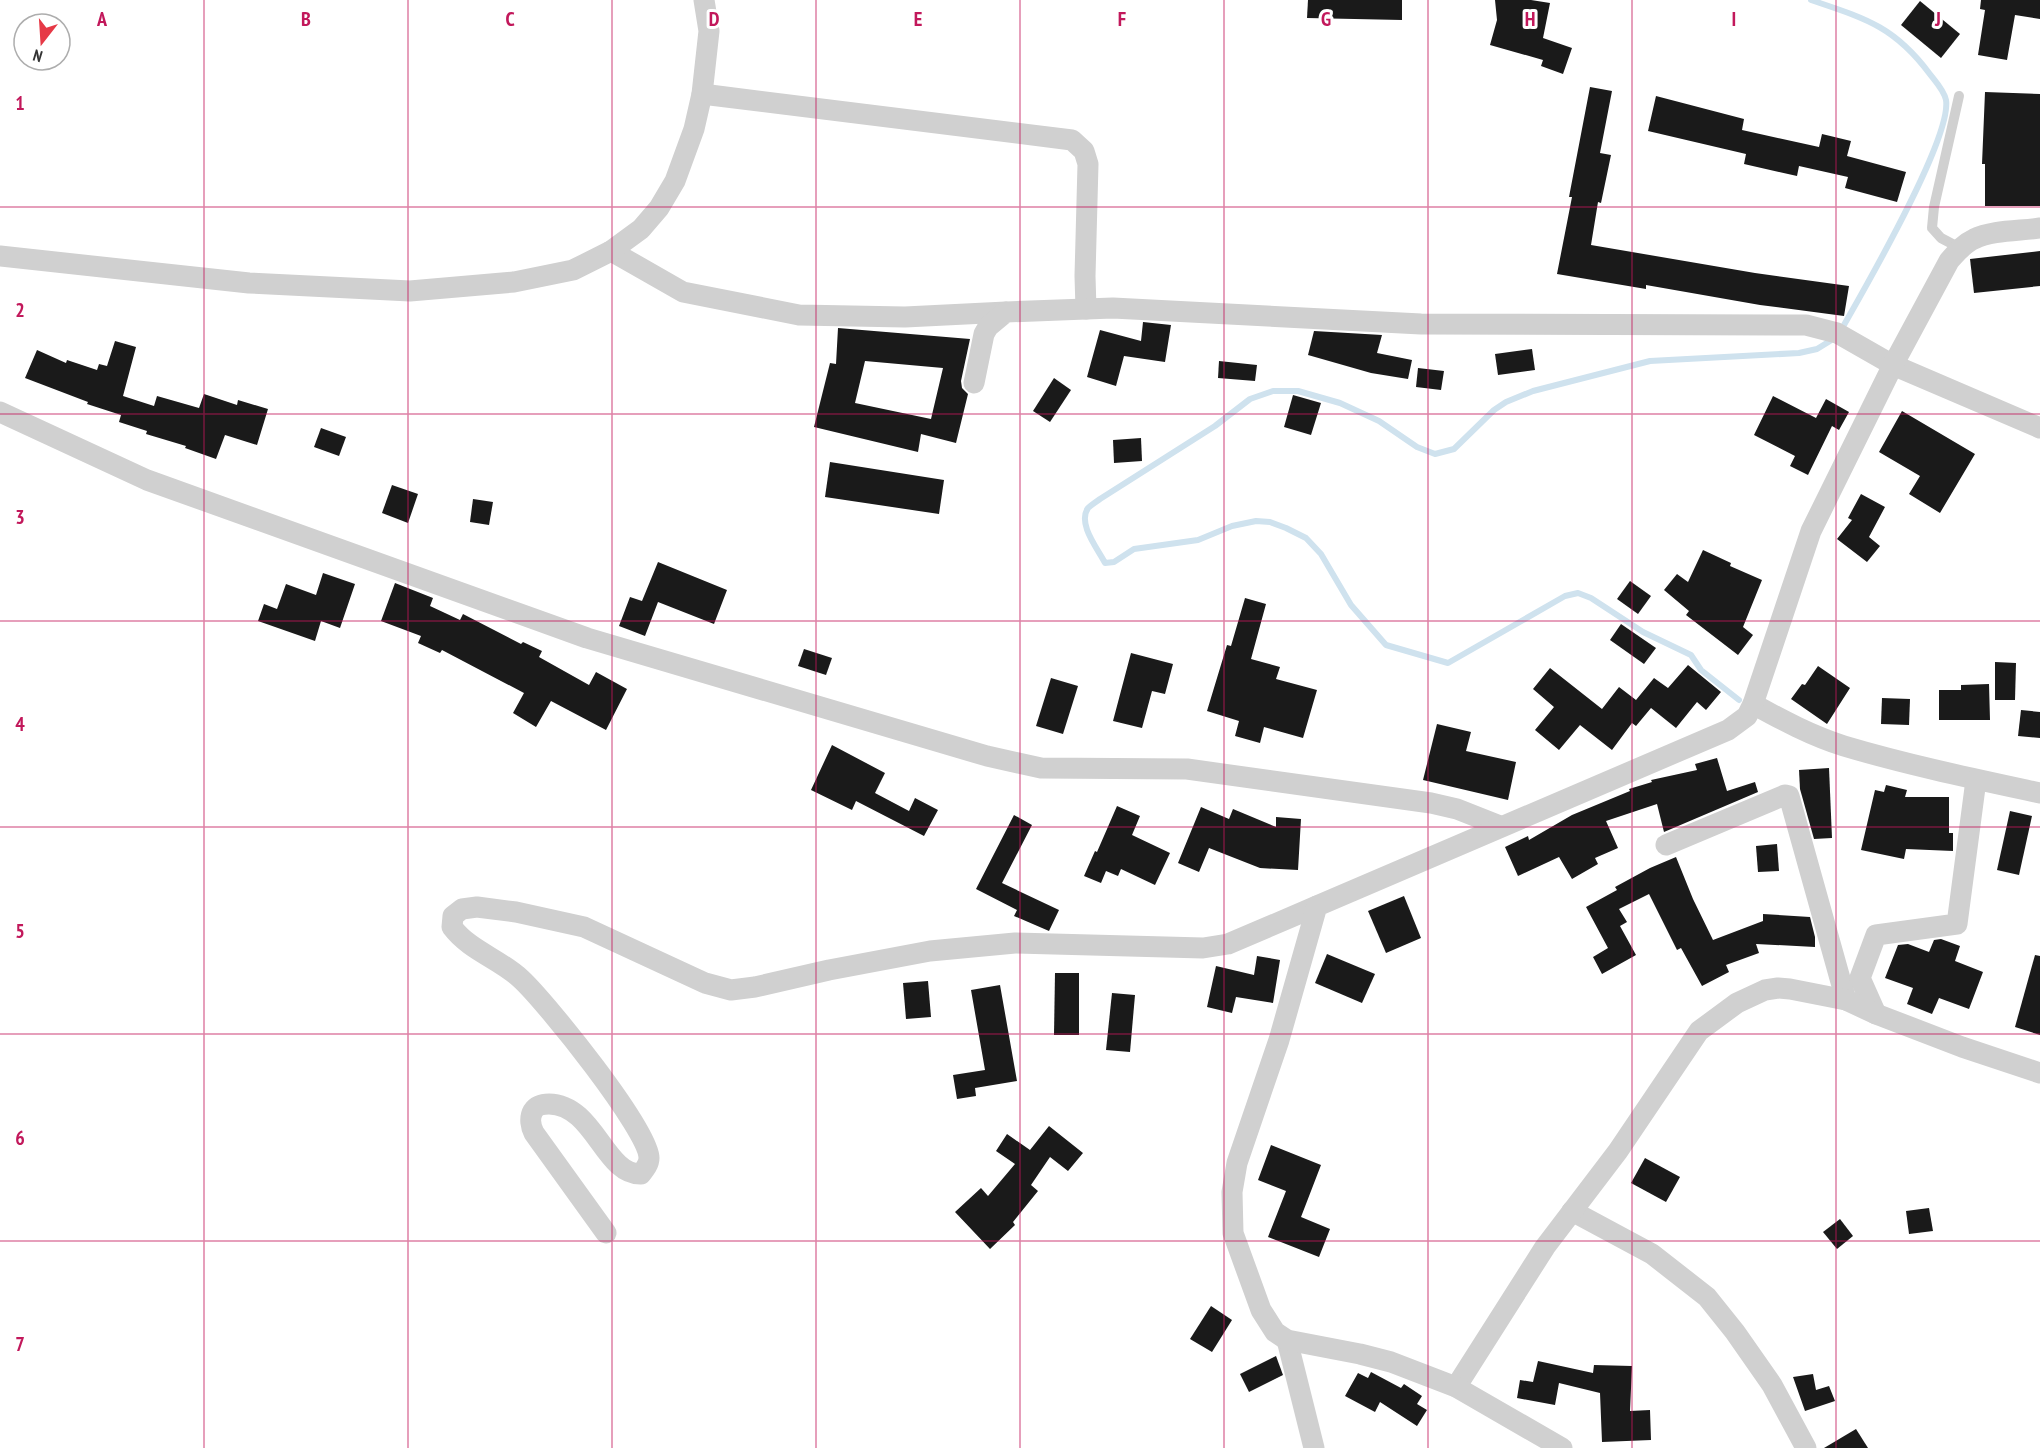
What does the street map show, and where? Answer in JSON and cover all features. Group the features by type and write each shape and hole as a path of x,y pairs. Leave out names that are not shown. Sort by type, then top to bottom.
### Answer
{"street":[{"path":"0,256 249,283 410,291 514,282 573,270 611,251 641,229 659,208 675,181 694,129 702,94 709,31 704,0"},
{"path":"702,94 1072,140 1084,152 1088,164 1084,276 1086,309"},
{"path":"606,1233 534,1133 531,1127 531,1114 542,1104 569,1108 591,1130 607,1152 633,1174 641,1174 650,1156 640,1134 585,1053 521,978 461,938 452,927 453,916 462,909 477,907 516,912 584,927 705,983 731,990 930,951 1015,943 1203,948 1228,944 1728,730 1747,716 1753,704 1810,531 1893,365 1949,261 1960,248 1974,238 2040,228"},
{"path":"611,251 683,292 799,315 905,317 1113,308 1421,324 1806,325 1837,333 1893,365 2040,428"},
{"path":"974,382 984,334 988,327 1006,312"},
{"path":"0,412 147,480 587,638 987,756 1041,768 1187,769 1431,802 1500,826"},
{"path":"1753,704 1793,726 1843,746 1976,780 2040,793"},
{"path":"1876,1014 1860,978 1876,934 1957,924 1976,780"},
{"path":"1666,845 1785,795 1789,796 1846,1000"},
{"path":"1317,906 1279,1040 1237,1163 1232,1192 1233,1233 1260,1310 1275,1332 1287,1340 1360,1353 1391,1362 1456,1387 1562,1448"},
{"path":"1456,1387 1545,1247 1618,1151 1699,1031 1737,1002 1765,990 1790,989 1846,1000 1962,1047 2040,1073"},
{"path":"1572,1211 1652,1254 1707,1297 1772,1385 1806,1448"},
{"path":"1287,1340 1314,1448"}],"lane":[{"path":"1959,96 1934,207 1932,228 1941,238 1960,248"}],"building":[{"path":"1308,0 1402,0 1402,20 1307,18"},
{"path":"1495,0 1531,0 1550,3 1543,38 1572,48 1563,74 1541,66 1543,60 1490,45 1497,20"},
{"path":"1981,0 2040,0 2040,19 2015,15 2007,60 1978,55 1985,10 1980,9"},
{"path":"1920,1 1960,34 1941,58 1901,25"},
{"path":"1590,87 1612,91 1600,153 1611,155 1601,203 1598,202 1591,245 1755,273 1849,286 1844,316 1760,305 1646,285 1646,289 1557,274"},
{"path":"1985,92 2040,94 2040,206 1985,206 1985,164 1982,164"},
{"path":"1656,96 1744,119 1742,130 1819,147 1822,134 1851,141 1847,156 1906,172 1897,202 1845,188 1848,177 1799,166 1797,176 1744,164 1746,154 1648,131"},
{"path":"2040,251 2040,286 1974,293 1970,259"},
{"path":"1143,322 1171,325 1165,362 1124,356 1116,386 1087,377 1100,330 1141,341"},
{"path":"838,328 970,339 961,381 962,388 968,394 956,443 921,434 918,452 814,427 830,363 836,364","holes":["865,361 943,368 931,419 855,403"]},
{"path":"1314,331 1382,335 1377,353 1412,360 1408,379 1371,373 1308,355"},
{"path":"115,341 136,347 123,396 154,406 157,396 199,408 204,394 237,405 238,400 268,409 257,445 225,435 216,459 185,448 186,446 146,434 147,431 119,422 121,415 87,404 88,402 25,378 37,350 66,363 67,360 97,370 99,364 107,366"},
{"path":"1532,349 1535,370 1498,375 1495,354"},
{"path":"1219,361 1257,365 1255,381 1218,378"},
{"path":"1418,368 1444,371 1441,390 1416,387"},
{"path":"1054,378 1071,390 1050,422 1033,411"},
{"path":"1293,395 1321,403 1311,435 1284,427"},
{"path":"1773,396 1816,418 1826,399 1849,412 1839,430 1832,426 1808,475 1790,466 1795,456 1754,435"},
{"path":"1902,411 1975,454 1940,513 1909,494 1920,476 1879,452"},
{"path":"321,428 346,437 339,456 314,447"},
{"path":"1141,438 1142,461 1114,463 1113,440"},
{"path":"830,462 944,480 939,514 825,497"},
{"path":"392,485 418,494 408,523 382,513"},
{"path":"1861,494 1885,507 1869,537 1880,546 1867,562 1837,539 1852,520 1848,518"},
{"path":"473,499 493,502 489,525 470,522"},
{"path":"1703,550 1731,563 1730,566 1762,580 1743,627 1753,635 1738,655 1686,615 1689,611 1664,590 1677,574 1688,582"},
{"path":"658,562 727,590 714,624 658,602 645,636 619,626 630,597 642,601"},
{"path":"323,573 355,584 340,628 321,621 315,641 258,621 264,604 277,609 286,584 316,595"},
{"path":"1630,581 1651,596 1638,614 1617,599"},
{"path":"395,583 433,598 430,606 460,620 463,614 521,644 523,642 542,651 539,657 589,685 596,672 627,689 606,730 551,701 536,727 513,713 524,693 442,650 440,653 418,643 421,636 381,621"},
{"path":"1245,598 1266,604 1251,659 1280,667 1276,679 1317,690 1303,738 1264,727 1260,743 1235,736 1239,721 1207,711 1227,645 1231,646"},
{"path":"1621,624 1656,648 1644,664 1610,640"},
{"path":"804,649 832,658 826,675 798,666"},
{"path":"1131,653 1173,664 1165,694 1152,691 1142,728 1113,721"},
{"path":"1995,662 2016,663 2015,700 1995,700"},
{"path":"1688,665 1721,692 1706,710 1697,702 1676,728 1651,708 1636,726 1632,723 1612,750 1580,725 1559,750 1535,730 1554,707 1533,689 1550,668 1602,709 1619,687 1636,700 1654,678 1668,688"},
{"path":"1818,666 1850,688 1827,724 1791,699 1802,684 1805,685"},
{"path":"1051,678 1078,686 1063,734 1036,726"},
{"path":"1989,684 1990,720 1939,720 1939,690 1961,690 1961,685"},
{"path":"1882,698 1910,699 1909,725 1881,724"},
{"path":"2021,710 2040,712 2040,738 2018,736"},
{"path":"1437,724 1471,732 1466,751 1516,762 1508,800 1423,780"},
{"path":"832,745 885,773 875,793 909,811 915,798 938,810 924,836 856,801 852,810 811,790"},
{"path":"1717,758 1727,791 1755,782 1758,792 1664,832 1657,804 1606,821 1618,848 1595,858 1598,864 1572,879 1559,857 1518,876 1505,847 1528,836 1529,840 1572,815 1630,791 1629,789 1652,782 1651,780 1697,770 1695,764"},
{"path":"1829,768 1832,838 1814,839 1800,789 1799,770"},
{"path":"1886,785 1907,790 1905,797 1949,797 1949,833 1953,833 1953,851 1906,849 1904,859 1861,850 1875,790 1884,792"},
{"path":"1117,806 1140,816 1132,835 1170,853 1155,885 1121,869 1118,876 1106,871 1101,883 1084,876"},
{"path":"1201,807 1229,819 1233,809 1276,827 1276,817 1301,819 1298,870 1260,868 1209,848 1199,872 1178,863"},
{"path":"2010,811 2032,816 2019,875 1997,870"},
{"path":"1014,815 1032,825 1002,883 1059,910 1049,931 1014,916 1017,910 976,889"},
{"path":"1777,844 1779,871 1758,872 1756,846"},
{"path":"1676,857 1713,940 1763,921 1763,914 1810,917 1815,947 1756,944 1759,953 1726,965 1729,972 1702,986 1681,948 1677,950 1649,894 1619,909 1627,922 1620,926 1636,955 1602,974 1593,957 1608,948 1586,907 1617,890 1615,887"},
{"path":"1404,896 1421,938 1386,953 1368,911"},
{"path":"1941,939 1960,946 1955,961 1983,972 1969,1009 1939,998 1932,1014 1907,1004 1913,988 1885,978 1898,945 1908,944 1929,952 1934,940"},
{"path":"1327,954 1375,974 1362,1003 1315,983"},
{"path":"2035,955 2040,956 2040,1035 2015,1027"},
{"path":"1257,956 1280,960 1273,1003 1236,997 1232,1013 1207,1007 1216,966 1254,975"},
{"path":"1055,973 1079,973 1079,1035 1054,1035"},
{"path":"928,981 931,1017 906,1019 903,983"},
{"path":"1000,985 1017,1081 975,1088 976,1096 957,1099 953,1075 985,1070 971,990"},
{"path":"1112,993 1135,995 1130,1052 1106,1050"},
{"path":"1049,1126 1083,1153 1068,1171 1050,1157 1031,1185 1038,1191 1013,1222 1015,1225 990,1249 955,1212 981,1188 988,1196 1015,1164 996,1151 1007,1134 1030,1150"},
{"path":"1271,1145 1321,1165 1301,1217 1330,1229 1319,1257 1268,1237 1286,1191 1258,1180"},
{"path":"1645,1158 1680,1177 1666,1202 1631,1183"},
{"path":"1929,1208 1933,1231 1909,1234 1906,1211"},
{"path":"1840,1219 1853,1236 1837,1249 1823,1232"},
{"path":"1211,1306 1232,1320 1212,1352 1190,1339"},
{"path":"1276,1356 1283,1375 1249,1392 1240,1374"},
{"path":"1538,1361 1593,1373 1594,1365 1632,1366 1630,1411 1650,1410 1651,1440 1602,1442 1600,1393 1559,1383 1555,1405 1517,1398 1520,1380 1533,1382"},
{"path":"1371,1372 1401,1388 1404,1384 1422,1396 1417,1404 1427,1410 1417,1426 1380,1402 1375,1412 1345,1396 1358,1373 1368,1378"},
{"path":"1813,1374 1816,1390 1829,1386 1835,1401 1805,1411 1793,1377"},
{"path":"1856,1429 1868,1448 1824,1448"}],"waterway":[{"path":"1811,0 1847,12 1890,34 1916,57 1939,86 1946,100 1944,119 1936,146 1922,178 1888,247 1844,325"},
{"path":"1739,700 1701,670 1691,655 1643,632 1591,598 1578,593 1565,596 1448,663 1386,645 1351,605 1321,554 1306,538 1286,528 1270,522 1256,521 1232,526 1198,540 1134,549 1114,562 1105,563 1087,529 1085,514 1088,508 1100,499 1215,426 1250,399 1273,391 1298,391 1340,403 1379,421 1417,447 1435,454 1454,449 1494,410 1506,402 1533,391 1650,361 1799,353 1817,349 1830,341"}]}
